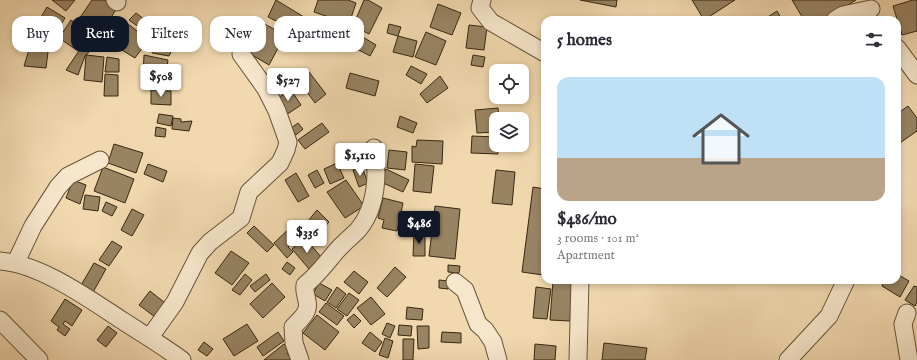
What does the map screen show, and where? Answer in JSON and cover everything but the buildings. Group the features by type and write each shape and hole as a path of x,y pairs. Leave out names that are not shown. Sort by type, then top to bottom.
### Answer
{"street":[{"path":"482,0 480,8 491,22 541,51"},
{"path":"843,16 872,10"},
{"path":"901,53 917,75"},
{"path":"150,337 175,302 200,254 210,242 241,218 249,192 280,162 286,150 288,142 277,111 266,89 241,54"},
{"path":"300,360 292,332 293,327 305,314 308,302 304,292 305,285 317,276 340,246 359,229 370,207 377,182 374,148"},
{"path":"100,160 68,176 58,187 8,261 69,287 150,337 182,360"},
{"path":"455,282 465,290 478,324 485,330 493,342 498,360"},
{"path":"578,360 580,284"},
{"path":"788,360 829,316 844,284"},
{"path":"907,313 903,324 910,360"},
{"path":"0,320 39,360"}]}
